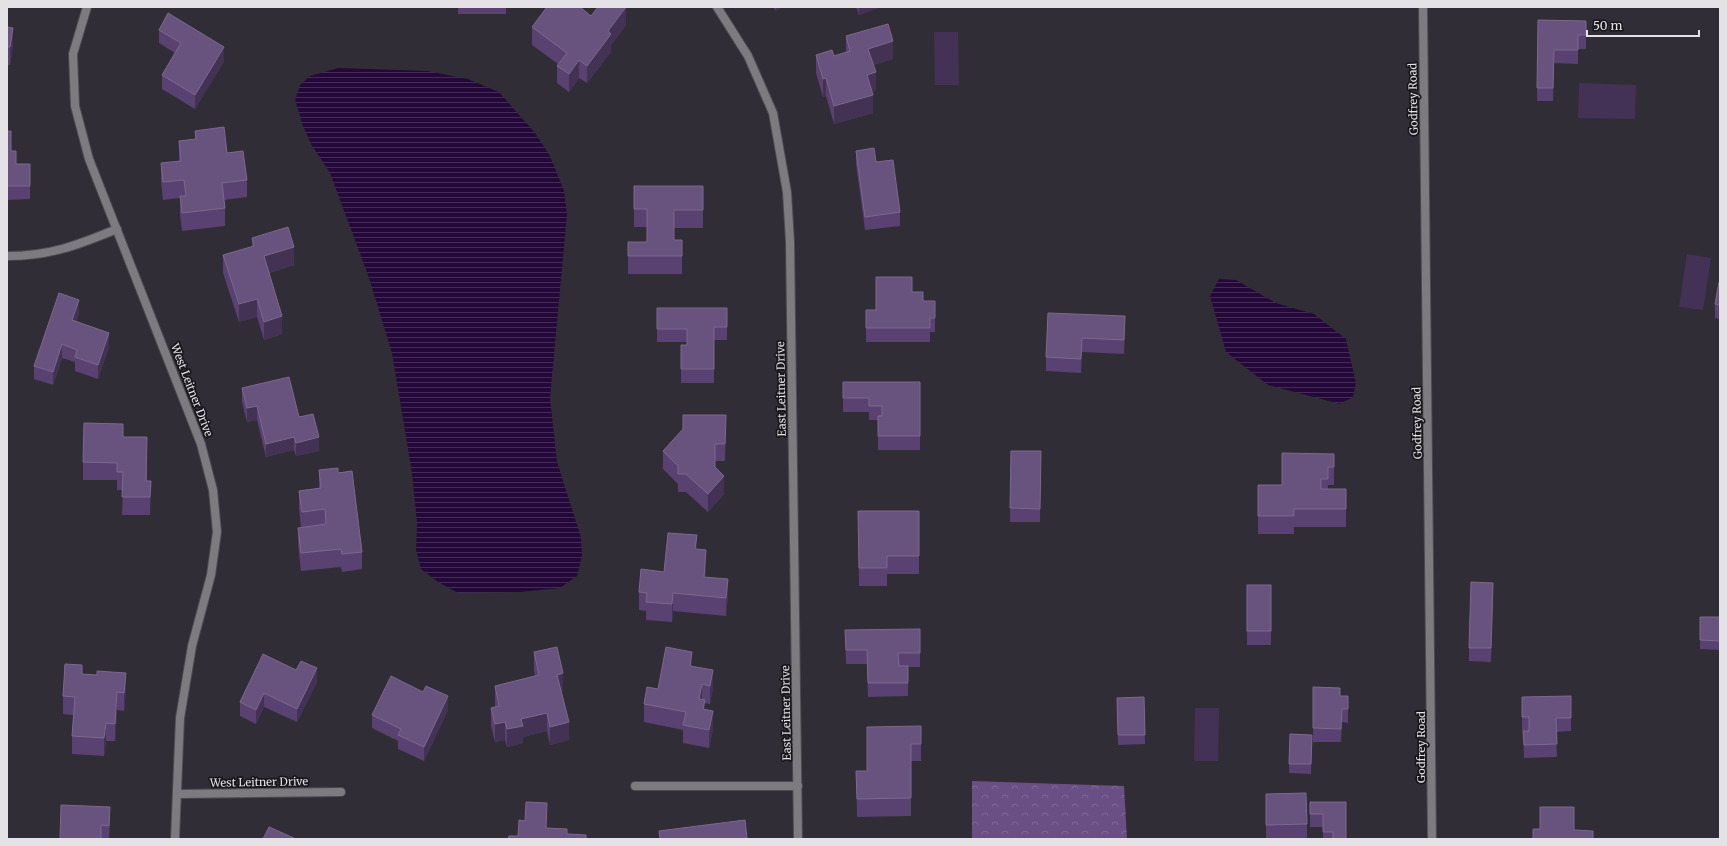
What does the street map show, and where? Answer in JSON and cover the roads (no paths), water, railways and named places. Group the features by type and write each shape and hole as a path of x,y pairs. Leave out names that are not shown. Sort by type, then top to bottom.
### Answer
{"street":[{"name":"West Leitner Drive","path":"87,7 73,54 75,106 89,159 201,444 213,490 217,532 211,575 192,646 180,718 175,839"},
{"name":"East Leitner Drive","path":"717,7 748,56 773,113 788,197 790,242 798,839"},
{"name":"Godfrey Road","path":"1423,7 1432,839"},
{"path":"7,256 31,256 70,248 117,229"},
{"path":"635,786 798,786"},
{"name":"West Leitner Drive","path":"177,794 341,792"}]}
